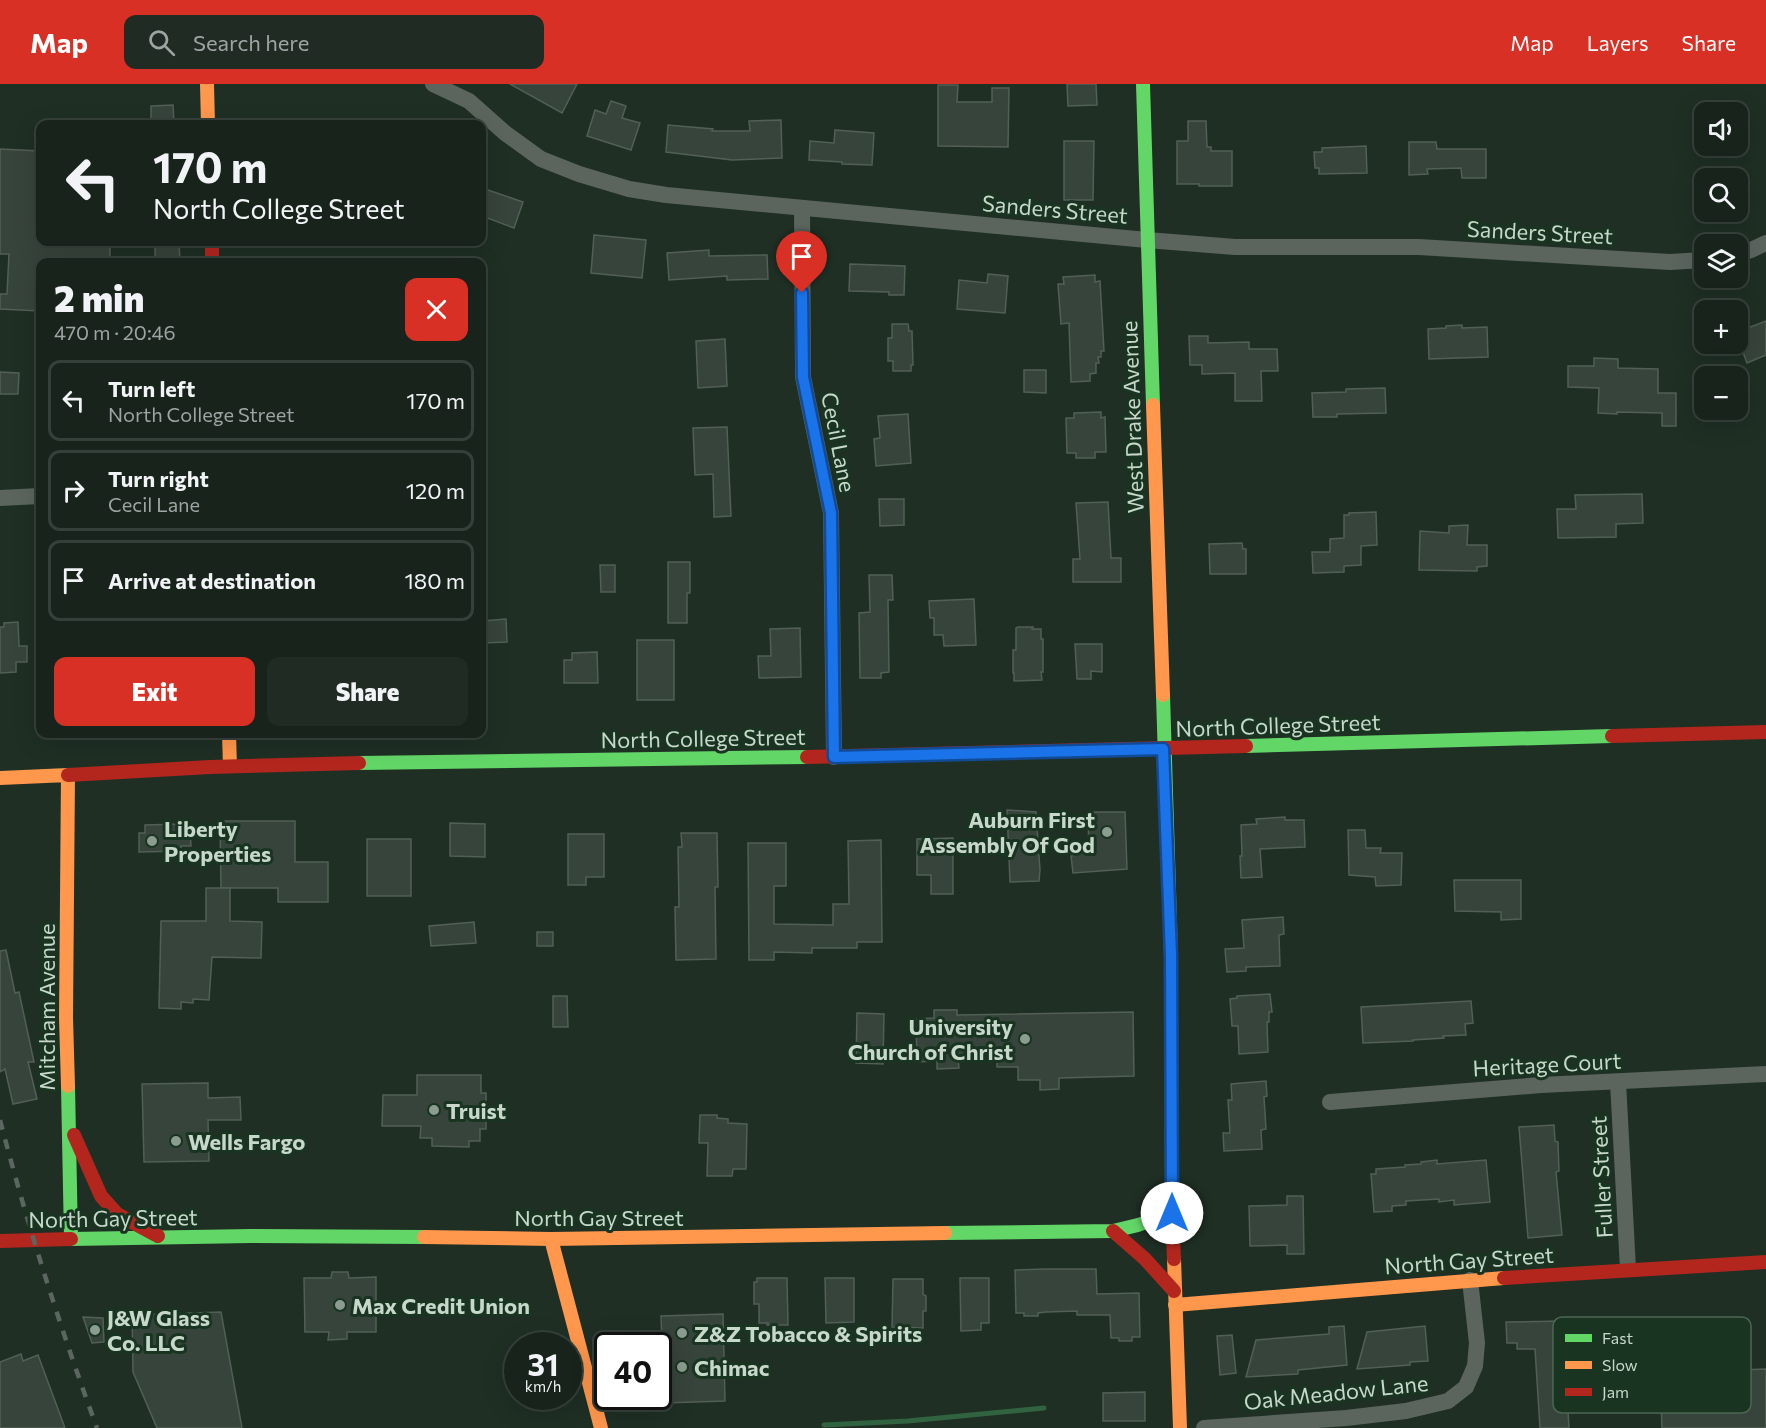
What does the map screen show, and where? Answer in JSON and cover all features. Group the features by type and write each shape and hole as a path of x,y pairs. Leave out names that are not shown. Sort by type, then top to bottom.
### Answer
{"main road":[{"path":"207,84 208,120"},
{"name":"West Drake Avenue","path":"1143,84 1171,955 1172,1213 1180,1428"},
{"name":"North College Street","path":"0,778 230,766 517,760 705,760 1766,732"},
{"path":"229,738 230,766"},
{"name":"Mitcham Avenue","path":"68,775 66,1000 71,1239"},
{"path":"68,1120 101,1196 117,1214 158,1237"},
{"name":"North Gay Street","path":"0,1241 158,1237 347,1236 551,1239 1113,1232 1172,1213"},
{"path":"1113,1232 1140,1253 1175,1298"},
{"path":"551,1239 601,1428"},
{"name":"North Gay Street","path":"1175,1298 1766,1262"}],"street":[{"name":"Sanders Street","path":"433,84 468,92 505,133 542,159 579,174 638,190 802,208 1148,240 1255,247 1357,246 1670,262 1694,261"},
{"name":"Cecil Lane","path":"802,208 803,377 831,513 834,757"},
{"path":"1748,251 1766,243"},
{"path":"0,498 36,496"},
{"name":"Heritage Court","path":"1330,1102 1541,1085 1766,1074"},
{"name":"Fuller Street","path":"1618,1082 1628,1269"},
{"name":"Oak Meadow Lane","path":"1204,1428 1346,1418 1406,1411 1448,1401 1466,1387 1475,1366 1477,1344 1470,1280"}],"building":[{"path":"510,84 577,84 562,113"},
{"path":"1067,84 1096,84 1097,105 1068,106"},
{"path":"938,85 958,85 957,102 992,102 992,88 1009,88 1008,147 938,146"},
{"path":"611,101 626,106 622,118 640,123 631,150 587,136 595,110 606,114"},
{"path":"173,105 174,120 151,120 151,106"},
{"path":"781,120 782,158 732,160 666,152 668,125 713,129 712,131 750,131 749,121"},
{"path":"1188,121 1206,121 1207,147 1211,147 1211,151 1232,151 1232,186 1177,184 1177,141 1188,141"},
{"path":"835,130 874,133 872,165 809,160 810,141 834,143"},
{"path":"1064,141 1094,141 1093,200 1064,200"},
{"path":"1409,142 1436,142 1437,149 1486,149 1486,178 1462,178 1461,168 1427,169 1428,174 1409,175"},
{"path":"1366,146 1367,173 1319,174 1319,168 1315,168 1314,152 1322,152 1322,148"},
{"path":"0,149 36,151 36,246 110,246 110,258 36,258 36,311 0,309 0,294 7,294 9,254 0,254"},
{"path":"486,189 523,202 514,228 486,218"},
{"path":"594,235 646,240 642,278 591,273"},
{"path":"155,246 179,246 180,258 155,258"},
{"path":"709,250 709,256 767,255 768,279 727,280 727,276 669,280 667,253"},
{"path":"850,264 905,266 904,295 889,295 889,292 849,291"},
{"path":"988,274 1008,276 1005,313 957,309 959,280 987,283"},
{"path":"1095,275 1095,282 1100,281 1104,351 1101,351 1101,357 1098,357 1096,373 1090,374 1090,381 1071,382 1069,323 1061,324 1058,284 1064,284 1063,277"},
{"path":"1766,321 1766,355 1747,363 1744,354 1748,354 1748,328"},
{"path":"892,324 908,324 909,331 912,331 913,365 911,365 911,371 893,371 893,361 888,361 888,338 892,338"},
{"path":"1462,325 1462,328 1487,327 1488,357 1429,359 1428,329"},
{"path":"1189,336 1208,336 1208,343 1249,342 1249,349 1277,349 1278,371 1261,371 1262,401 1235,401 1235,373 1202,374 1202,365 1190,365"},
{"path":"725,339 727,386 698,388 696,341"},
{"path":"1594,358 1618,359 1618,368 1658,369 1658,393 1676,393 1676,426 1662,426 1662,413 1598,413 1599,388 1568,387 1568,366 1594,366"},
{"path":"1024,370 1046,370 1046,393 1024,392"},
{"path":"0,372 19,373 18,394 0,394"},
{"path":"1385,388 1386,413 1313,417 1312,393"},
{"path":"1101,412 1101,418 1105,417 1106,452 1095,452 1095,458 1076,458 1076,453 1067,453 1066,418 1074,418 1074,413"},
{"path":"908,414 911,463 876,466 874,439 880,438 878,416"},
{"path":"727,427 731,516 714,517 713,474 695,475 693,428"},
{"path":"1642,494 1643,523 1616,524 1616,537 1558,538 1557,509 1576,509 1575,495"},
{"path":"879,499 904,499 904,525 880,526"},
{"path":"1108,502 1111,558 1121,558 1121,582 1073,582 1073,559 1080,559 1076,503"},
{"path":"1376,512 1377,545 1361,546 1361,565 1344,566 1344,572 1313,573 1312,552 1330,552 1330,539 1344,538 1344,515"},
{"path":"1468,525 1467,545 1487,545 1487,566 1477,567 1477,571 1419,570 1420,531 1449,533 1449,526"},
{"path":"1242,543 1243,549 1246,549 1246,574 1210,574 1209,544"},
{"path":"668,562 690,562 687,623 668,623"},
{"path":"600,565 615,565 615,592 601,592"},
{"path":"869,575 892,575 893,600 888,600 889,672 881,673 881,678 860,678 859,613 870,612"},
{"path":"974,599 976,645 944,646 943,635 934,635 934,618 930,618 929,601"},
{"path":"506,619 507,642 486,643 486,621"},
{"path":"18,622 19,646 27,646 27,662 16,662 16,672 0,673 0,627 4,627 4,623"},
{"path":"800,628 801,677 759,678 758,656 771,656 770,629"},
{"path":"1016,628 1041,629 1041,639 1043,639 1042,680 1014,681 1013,650 1016,650"},
{"path":"637,640 674,640 674,700 637,700"},
{"path":"1075,644 1102,644 1102,672 1091,671 1091,679 1077,679"},
{"path":"597,652 598,683 564,683 564,660 572,660 572,653"},
{"path":"1007,810 1036,812 1039,881 1010,882"},
{"path":"1088,812 1125,812 1127,869 1073,873 1071,856 1089,852"},
{"path":"1285,817 1285,820 1304,820 1305,847 1260,849 1262,877 1241,878 1241,825 1257,824 1256,819"},
{"path":"220,821 295,821 295,862 328,862 328,902 278,902 278,888 221,888"},
{"path":"450,823 485,824 485,857 450,856"},
{"path":"180,824 180,828 190,828 191,846 181,846 181,851 139,852 139,833 145,833 145,825"},
{"path":"1348,830 1365,830 1366,848 1381,848 1380,853 1402,853 1401,885 1376,886 1375,877 1349,875"},
{"path":"681,833 717,833 716,959 676,960 675,907 679,907 678,847 682,847"},
{"path":"568,834 604,834 604,877 586,877 586,885 568,885"},
{"path":"953,838 953,894 931,894 931,875 917,875 917,839"},
{"path":"367,839 411,839 411,896 367,896"},
{"path":"881,840 882,942 857,942 857,948 812,948 812,953 774,952 774,960 749,960 748,843 786,843 786,886 774,886 774,924 833,925 833,904 849,904 848,841"},
{"path":"1454,880 1521,880 1521,919 1501,920 1501,912 1455,911"},
{"path":"206,888 230,888 230,921 262,922 261,958 212,957 209,1000 193,999 193,1003 181,1002 181,1009 159,1008 161,921 206,921"},
{"path":"1283,917 1284,934 1279,935 1280,966 1246,967 1246,971 1227,972 1225,949 1244,948 1242,920"},
{"path":"474,922 476,943 431,946 429,926"},
{"path":"537,932 553,932 553,946 537,946"},
{"path":"6,950 15,993 19,992 34,1062 28,1062 37,1099 13,1104 5,1069 0,1072 0,951"},
{"path":"1270,994 1272,1012 1269,1012 1269,1022 1267,1022 1268,1052 1239,1054 1238,1026 1232,1026 1230,999 1237,998 1237,996"},
{"path":"553,996 567,996 568,1027 553,1027"},
{"path":"1471,1001 1473,1023 1465,1024 1466,1035 1413,1041 1363,1043 1361,1007"},
{"name":"University Church of Christ","path":"934,1010 957,1010 957,1015 1133,1012 1134,1076 1059,1078 1059,1089 1040,1090 1040,1080 1018,1080 1018,1067 997,1067 997,1059 958,1059 959,1068 937,1069 937,1061 917,1062 916,1019 934,1018"},
{"path":"857,1013 884,1014 883,1064 856,1063"},
{"name":"Truist","path":"417,1075 481,1075 481,1093 486,1093 486,1129 480,1129 480,1141 469,1141 469,1147 432,1146 432,1138 420,1138 421,1126 382,1126 383,1095 417,1095"},
{"path":"1266,1081 1267,1096 1264,1097 1266,1129 1261,1130 1262,1149 1224,1151 1223,1133 1230,1133 1228,1100 1232,1100 1231,1084"},
{"name":"Wells Fargo","path":"208,1083 208,1098 240,1097 241,1120 208,1120 209,1161 144,1162 142,1084"},
{"path":"700,1115 717,1115 717,1118 728,1119 728,1123 747,1124 746,1169 733,1169 732,1176 707,1176 708,1143 699,1143"},
{"path":"1554,1125 1555,1141 1558,1142 1559,1171 1556,1172 1562,1235 1528,1238 1519,1127"},
{"path":"1437,1160 1437,1164 1486,1160 1490,1202 1454,1205 1454,1200 1406,1201 1406,1205 1392,1206 1392,1211 1374,1212 1371,1174 1376,1174 1376,1169 1405,1167 1405,1165"},
{"path":"1287,1196 1303,1196 1304,1254 1287,1254 1287,1245 1250,1246 1249,1206 1287,1205"},
{"path":"1096,1269 1097,1294 1139,1293 1140,1337 1132,1337 1132,1341 1119,1341 1119,1338 1111,1338 1110,1315 1077,1315 1077,1311 1038,1313 1038,1316 1024,1316 1024,1313 1016,1313 1015,1270"},
{"name":"Max Credit Union","path":"332,1272 348,1272 349,1278 376,1277 376,1332 347,1332 347,1339 328,1340 329,1332 305,1332 304,1278 331,1278"},
{"path":"757,1278 787,1278 788,1325 759,1323 759,1304 754,1304 754,1282 757,1282"},
{"path":"825,1278 854,1278 854,1322 826,1323"},
{"path":"960,1278 989,1278 989,1323 981,1323 981,1330 961,1331"},
{"path":"893,1279 923,1279 926,1311 923,1311 923,1328 892,1327"},
{"path":"221,1312 242,1428 157,1428 133,1372 132,1315"},
{"path":"723,1314 725,1401 672,1403 672,1332 662,1332 661,1316"},
{"name":"J&W Glass Co. LLC","path":"83,1317 103,1318 104,1342 92,1343"},
{"path":"1553,1321 1553,1413 1568,1413 1569,1428 1540,1428 1535,1349 1517,1349 1517,1343 1507,1343 1506,1322"},
{"path":"1344,1326 1347,1365 1298,1370 1298,1374 1246,1377 1256,1340 1329,1334 1329,1327"},
{"path":"1425,1326 1428,1361 1410,1362 1410,1365 1357,1369 1367,1332"},
{"path":"1232,1335 1236,1373 1220,1375 1217,1336"},
{"path":"21,1354 23,1361 38,1355 65,1428 0,1428 0,1362"},
{"path":"1766,1369 1766,1428 1662,1428 1661,1413 1751,1413 1751,1370"},
{"path":"1145,1392 1145,1421 1103,1421 1103,1393"}],"waterway":[{"path":"824,1425 908,1421 1044,1408"}],"railway":[{"path":"0,1120 45,1275 97,1428"}],"traffic: fast":[{"path":"1143,84 1153,405"},
{"path":"1163,695 1171,1014"},
{"path":"1246,746 1612,736"},
{"path":"359,763 807,757"},
{"path":"68,1086 71,1239 251,1236 424,1237"},
{"path":"945,1233 1113,1231 1172,1213"}],"traffic: slow":[{"path":"207,84 208,120"},
{"path":"1153,405 1163,695"},
{"path":"229,738 230,766"},
{"path":"0,778 68,775 66,1018 68,1086"},
{"path":"551,1239 945,1233"},
{"path":"424,1237 551,1239 601,1428"},
{"path":"1174,1259 1180,1428"},
{"path":"1175,1305 1504,1278"}],"traffic: jam":[{"path":"212,246 212,258"},
{"path":"1612,736 1766,732"},
{"path":"807,757 1246,746"},
{"path":"68,775 210,767 359,763"},
{"path":"1171,1014 1174,1259"},
{"path":"74,1135 101,1196 117,1214 158,1236"},
{"path":"1113,1231 1145,1259 1174,1291"},
{"path":"0,1241 71,1239"},
{"path":"1504,1278 1766,1262"}],"place":[{"name":"Auburn First Assembly Of God","path":"1107,832"},
{"name":"Liberty Properties","path":"152,841"},
{"name":"University Church of Christ","path":"1025,1039"},
{"name":"Truist","path":"434,1110"},
{"name":"Wells Fargo","path":"176,1141"},
{"name":"Max Credit Union","path":"340,1305"},
{"name":"J&W Glass Co. LLC","path":"95,1330"},
{"name":"Z&Z Tobacco & Spirits","path":"682,1333"},
{"name":"Chimac","path":"682,1367"}],"route":[{"path":"802,293 803,377 831,513 834,757 1163,749 1171,955 1172,1213"}]}
